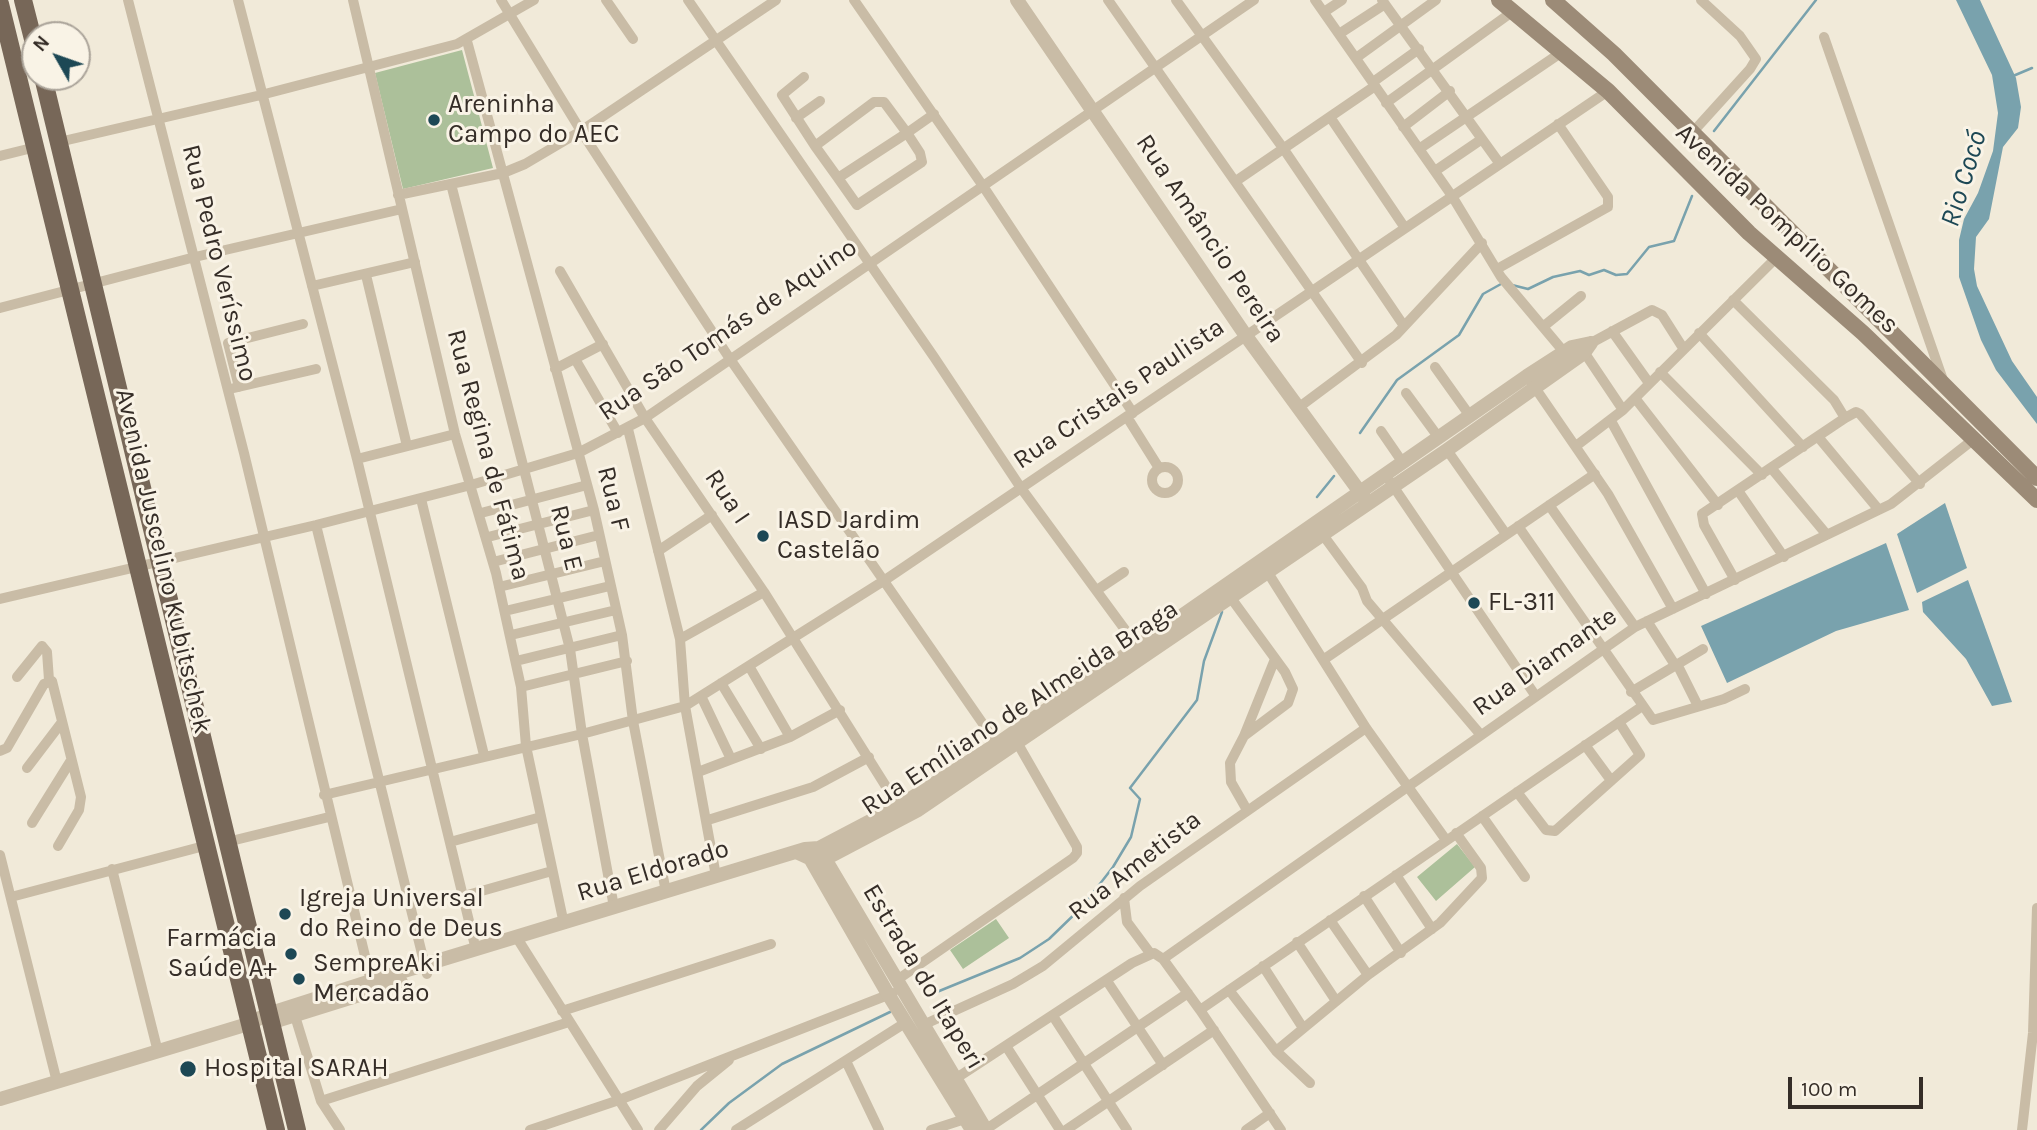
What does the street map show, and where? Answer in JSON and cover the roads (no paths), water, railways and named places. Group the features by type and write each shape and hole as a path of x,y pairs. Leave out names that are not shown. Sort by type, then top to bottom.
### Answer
{"main road":[{"path":"23,0 28,21"},
{"name":"Avenida Pompílio Gomes","path":"1499,0 1608,90 1661,147 1776,257 2037,500"},
{"name":"Avenida Pompílio Gomes","path":"1553,0 1614,54 2037,478"},
{"name":"Avenida Juscelino Kubitschek","path":"0,4 136,569 276,1130"},
{"name":"Avenida Juscelino Kubitschek","path":"46,91 297,1130"},
{"path":"1641,125 1655,117 1664,105"},
{"path":"1661,147 1671,132 1688,129"}],"street":[{"name":"Rua Pedro Veríssimo","path":"128,0 195,257 233,388 263,537 371,981"},
{"path":"238,0 357,459 476,950"},
{"name":"Rua Regina de Fátima","path":"353,0 455,434 488,537 511,635 522,687 526,746 564,925"},
{"path":"501,0 582,131 730,359 997,744"},
{"path":"59,142 261,95 467,41 534,0"},
{"path":"606,0 633,39"},
{"path":"688,0 1021,488 1137,646"},
{"path":"398,195 503,173 525,164 582,131 776,0"},
{"path":"854,0 983,186 1130,415 1159,467"},
{"name":"Rua Amâncio Pereira","path":"1017,0 1246,336 1364,498"},
{"path":"1108,0 1362,363"},
{"path":"1176,0 1283,148 1404,326"},
{"name":"Rua São Tomás de Aquino","path":"0,600 421,499 578,453 645,418 1254,0"},
{"path":"1315,0 1452,196 1499,273 1564,352"},
{"path":"1324,12 1342,0"},
{"path":"1356,58 1436,0"},
{"path":"1688,129 1750,69 1755,55 1741,36 1701,0"},
{"path":"1339,34 1383,2 1450,91 1500,164"},
{"path":"1386,103 1512,12"},
{"path":"1824,37 1946,388"},
{"name":"Rua F","path":"467,41 594,510 627,661 633,721 666,892"},
{"path":"1236,181 1330,117 1419,49"},
{"path":"1419,149 1562,52"},
{"path":"804,77 782,96 815,146 857,205 922,162 907,133 884,102 879,101 815,146"},
{"name":"Rua Cristais Paulista","path":"324,795 484,755 582,734 685,706 885,580 1608,90"},
{"path":"1403,127 1450,91"},
{"path":"796,118 820,101"},
{"path":"838,178 934,114"},
{"path":"1330,117 1405,228"},
{"path":"1499,273 1608,207 1608,197 1558,124"},
{"path":"1434,171 1482,139"},
{"path":"0,156 36,147"},
{"name":"Rua E","path":"451,184 570,649 582,734 614,907"},
{"path":"0,308 94,286 195,257 402,209"},
{"path":"1297,408 1362,363 1404,326 1482,243"},
{"path":"1576,446 1623,410 1776,257"},
{"path":"312,286 415,262"},
{"name":"Rua I","path":"560,271 645,418 764,592 902,812"},
{"path":"366,275 407,446"},
{"path":"1545,326 1581,296"},
{"path":"1733,300 1834,400 1845,418"},
{"name":"Rua Emíliano de Almeida Braga","path":"1390,481 1403,463 1443,444 1470,416 1649,310 1658,311 1683,348"},
{"path":"303,324 228,343 233,388 316,369"},
{"path":"1612,331 1649,383"},
{"path":"1699,333 1802,447"},
{"path":"555,369 603,344"},
{"path":"1585,347 1623,410"},
{"name":"Rua Emíliano de Almeida Braga","path":"811,853 902,812 1017,750 1231,598 1265,568 1530,382 1564,352 1585,347"},
{"path":"575,359 623,431 658,551 680,639 685,706 708,820 716,876"},
{"path":"1436,367 1470,416"},
{"path":"1660,372 1767,472 1827,535"},
{"path":"1530,382 1595,474 1673,609"},
{"path":"1406,393 1506,534"},
{"path":"1635,398 1718,505"},
{"path":"1735,580 1703,522 1702,514 1856,412 1920,484"},
{"path":"1611,421 1706,594"},
{"path":"1381,431 1403,463"},
{"path":"357,459 455,434"},
{"path":"1819,438 1879,510"},
{"name":"Rua Diamante","path":"955,1079 1107,981 1157,955 1407,789 1480,734 1635,627 1879,510 1920,484 1974,439"},
{"path":"1323,660 1595,474"},
{"path":"1390,481 1535,695"},
{"path":"481,513 587,485"},
{"path":"1739,492 1784,557"},
{"name":"Rua Emíliano de Almeida Braga","path":"902,812 1137,646 1323,535 1364,498"},
{"path":"421,499 484,755"},
{"path":"1549,505 1635,627"},
{"path":"488,537 594,510"},
{"path":"658,551 712,515"},
{"path":"316,525 425,970"},
{"path":"1518,526 1653,720 1745,689"},
{"path":"493,562 599,535"},
{"path":"1323,535 1382,619 1480,734"},
{"path":"499,587 604,561"},
{"path":"1265,568 1366,728 1446,840"},
{"path":"1097,590 1124,572"},
{"path":"505,611 610,586"},
{"path":"680,639 764,592"},
{"path":"1231,598 1291,684 1291,699 1244,736"},
{"path":"511,635 616,610"},
{"path":"1647,621 1676,664 1698,706"},
{"path":"516,661 622,635"},
{"path":"0,751 7,748 49,680 47,652 42,646 17,677"},
{"path":"1631,692 1703,649"},
{"path":"1247,810 1230,776 1230,763 1244,736 1275,659"},
{"path":"522,687 627,661"},
{"path":"749,666 790,737"},
{"path":"49,680 54,684 70,762 82,804 58,846"},
{"path":"721,683 761,749"},
{"path":"701,696 732,759"},
{"path":"1200,1010 1642,707"},
{"path":"698,772 790,737 839,710"},
{"path":"27,768 62,722"},
{"path":"1517,792 1546,830 1555,831 1609,779 1640,755 1619,722"},
{"name":"Rua Ametista","path":"923,1025 1013,984 1043,966 1124,898 1366,728"},
{"path":"1585,744 1609,779"},
{"path":"530,1130 620,1100 888,995 1073,858 1077,847 1017,750"},
{"path":"708,820 813,787 869,757"},
{"path":"32,823 70,762"},
{"path":"1482,816 1525,877"},
{"path":"228,842 330,817"},
{"path":"450,842 541,817"},
{"path":"1276,1051 1368,975 1433,929 1482,878 1481,868 1456,833"},
{"path":"11,897 204,846"},
{"name":"Rua Eldorado","path":"269,1018 295,1016 614,907 716,876 811,853"},
{"name":"Estrada do Itaperi","path":"811,853 900,985 955,1079 988,1128"},
{"name":"Estrada do Itaperi","path":"811,853 888,995 969,1125"},
{"path":"0,855 57,1082"},
{"path":"113,869 158,1052"},
{"path":"464,896 552,872"},
{"path":"1395,875 1433,929"},
{"path":"1364,897 1401,953"},
{"path":"1124,898 1127,922 1188,993 1282,1130"},
{"path":"2022,1130 2031,1060 2037,908"},
{"path":"1330,919 1368,975"},
{"path":"521,939 562,1011 638,1130"},
{"name":"Rua Eldorado","path":"0,1099 248,1024 257,1027 269,1018 371,981 425,970 476,950 521,939"},
{"path":"1297,942 1336,1001"},
{"path":"562,1011 771,944"},
{"path":"1263,966 1303,1028"},
{"path":"1107,981 1163,1065"},
{"path":"1229,990 1276,1051 1310,1083"},
{"path":"988,1128 1188,993"},
{"path":"295,1016 321,1101 340,1130"},
{"path":"1053,1016 1127,1130"},
{"path":"321,1101 569,1022"},
{"path":"736,1130 905,1023"},
{"path":"1066,1130 1214,1030"},
{"path":"1006,1046 1060,1130"},
{"path":"659,1130 697,1086 737,1054"},
{"path":"846,1060 879,1130"},
{"path":"1246,1130 1270,1113"},
{"path":"931,1130 969,1125"}],"water":[{"name":"Rio Cocó","path":"1956,0 1980,0 2016,78 2021,107 2018,128 2003,147 1989,219 1976,237 1974,269 1977,286 2012,361 2037,397 2037,424 1996,370 1981,340 1959,277 1959,240 1964,219 1978,193 1993,151 1998,113 1992,75"},
{"path":"1945,503 1967,568 1917,593 1897,534"},
{"path":"1886,543 1909,610 1836,631 1727,683 1701,626"},
{"path":"1968,580 2012,702 1992,706 1966,659 1923,612 1922,602"}],"waterway":[{"path":"1714,131 1816,0"},
{"path":"2013,76 2032,68"},
{"path":"1512,285 1528,289 1553,277 1580,271 1589,275 1604,270 1616,275 1627,274 1649,247 1674,241 1692,196"},
{"path":"1360,433 1397,380 1459,335 1483,294 1501,284"},
{"path":"1317,497 1334,476"},
{"path":"927,996 1020,958 1049,939 1082,907 1113,867 1131,837 1140,799 1130,788 1197,700 1204,661 1222,612"},
{"path":"701,1130 729,1103 782,1064 890,1012"}],"place":[{"name":"Areninha Campo do AEC","path":"434,120"},
{"name":"IASD Jardim Castelão","path":"763,536"},
{"name":"FL-311","path":"1474,603"},
{"name":"Igreja Universal do Reino de Deus","path":"285,914"},
{"name":"Farmácia Saúde A+","path":"291,954"},
{"name":"SempreAki Mercadão","path":"299,979"},
{"name":"Hospital SARAH","path":"188,1069"}]}
